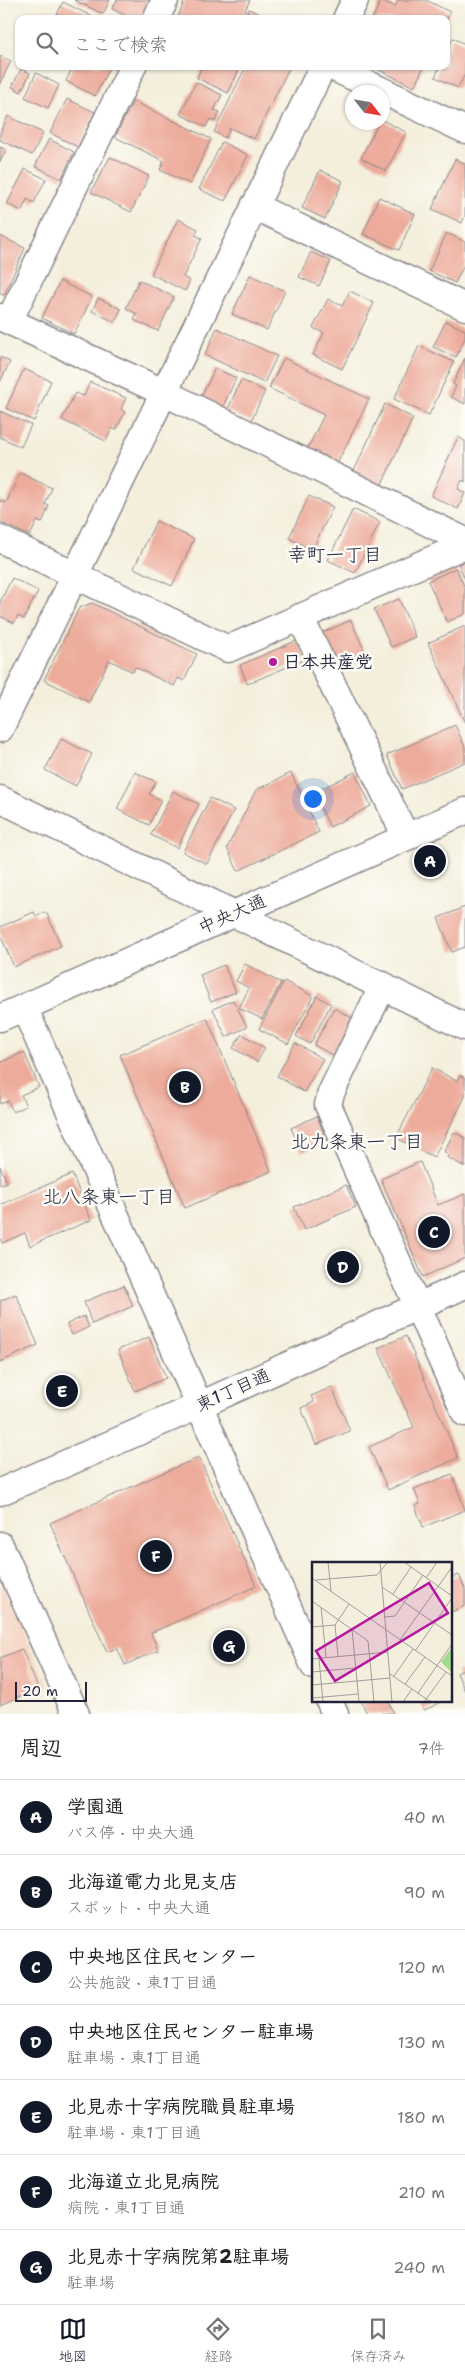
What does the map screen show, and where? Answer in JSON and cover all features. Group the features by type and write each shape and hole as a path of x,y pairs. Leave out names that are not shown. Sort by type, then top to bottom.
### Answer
{"street":[{"path":"158,15 165,0"},
{"path":"348,15 355,0"},
{"path":"131,70 5,319 165,393 465,541"},
{"path":"0,729 321,70"},
{"path":"338,70 465,130"},
{"path":"254,206 465,307"},
{"path":"0,539 228,649 465,545"},
{"path":"300,617 406,837"},
{"path":"0,799 383,985 465,1027"},
{"name":"中央大通","path":"0,1018 465,811"},
{"path":"383,985 331,1093 328,1106 419,1306 465,1413"},
{"path":"24,1007 312,1662"},
{"name":"東1丁目通","path":"0,1492 198,1406 465,1285"},
{"path":"0,1545 76,1714"},
{"path":"330,1702 335,1714"}],"shaded area":[{"path":"0,1583 48,1685 0,1706"}],"building":[{"path":"74,0 110,0 103,14"},
{"path":"117,0 151,0 144,15 125,15 112,9"},
{"path":"185,0 250,0 243,15 179,15"},
{"path":"381,0 395,7 398,0 426,0 450,12 449,15 374,15"},
{"path":"63,2 89,15 57,15"},
{"path":"249,9 262,15 246,15"},
{"path":"453,38 465,44 465,74 458,88 435,77 438,70 450,70 450,44"},
{"path":"0,56 11,61 0,84"},
{"path":"20,70 30,73 21,92 12,87"},
{"path":"71,70 108,70 95,96 66,81"},
{"path":"200,70 239,70 228,93 197,78"},
{"path":"244,70 288,70 254,139 230,128 225,138 214,132"},
{"path":"379,70 422,70 414,87"},
{"path":"36,73 59,85 48,108 25,97"},
{"path":"196,82 222,95 214,110 220,112 215,122 210,119 206,127 180,114"},
{"path":"67,99 95,112 78,147 50,133"},
{"path":"133,101 211,139 190,184 160,170 164,161 115,137"},
{"path":"8,116 43,133 32,155 0,140 0,133"},
{"path":"390,124 406,132 386,171 361,158 375,130 390,130"},
{"path":"49,139 74,152 61,179 35,166"},
{"path":"222,142 248,155 225,201 199,189"},
{"path":"0,147 6,150 0,162"},
{"path":"110,157 149,176 131,212 91,192"},
{"path":"455,159 465,164 465,216 462,223 432,209"},
{"path":"25,169 46,179 34,203 27,199 22,211 7,204"},
{"path":"320,170 343,181 325,219 302,208"},
{"path":"379,197 415,214 399,250 363,234"},
{"path":"178,219 198,229 195,235 202,238 183,277 190,281 185,291 151,274"},
{"path":"447,233 465,242 465,263 455,283 429,271"},
{"path":"0,236 25,248 4,295 0,293"},
{"path":"311,252 331,261 319,286 299,277"},
{"path":"250,275 285,291 267,330 232,314"},
{"path":"139,280 174,297 158,331 134,320 137,314 126,308"},
{"path":"60,281 92,297 74,334 42,318"},
{"path":"350,291 374,303 342,369 313,355 324,333 313,328 328,299 342,306"},
{"path":"98,298 121,309 115,322 92,311"},
{"path":"446,321 465,330 465,338 456,357 433,347"},
{"path":"217,328 277,356 264,383 205,355"},
{"path":"419,346 454,362 429,415 394,399"},
{"path":"0,357 10,362 0,382"},
{"path":"284,358 369,399 337,464 307,450 324,415 269,388"},
{"path":"465,358 465,404 451,397 456,386 453,384"},
{"path":"215,368 236,378 221,411 199,401"},
{"path":"24,369 51,381 34,421 6,408"},
{"path":"241,380 265,391 251,421 227,411"},
{"path":"90,382 126,398 121,409 125,412 116,430 112,428 106,441 62,420 75,393 84,396"},
{"path":"385,404 413,418 381,486 353,473"},
{"path":"0,411 31,425 21,447 0,437"},
{"path":"458,437 465,441 465,482 462,480 458,489 465,493 458,509 431,496"},
{"path":"20,473 52,488 45,504 49,506 42,523 37,521 30,536 0,522 0,500 6,503"},
{"path":"309,496 333,507 312,550 289,538"},
{"path":"353,509 380,522 355,573 328,560"},
{"path":"156,521 194,539 172,586 134,568"},
{"path":"465,561 465,579 458,564"},
{"path":"456,568 465,588 465,614 447,622 428,581"},
{"path":"12,578 38,591 24,619 18,616 14,623 0,616 0,602"},
{"path":"399,599 415,637 391,647 374,609"},
{"path":"92,603 197,654 184,681 178,678 174,686 135,667 133,672 109,660 89,702 44,680 79,608"},
{"path":"351,620 365,652 336,664 322,633"},
{"path":"465,626 465,723 428,643"},
{"name":"日本共産党","path":"298,640 306,659 247,684 240,665"},
{"path":"455,725 465,747 465,762 402,789 387,755"},
{"path":"61,739 92,754 76,786 45,770"},
{"path":"135,772 156,782 149,794 161,800 149,825 117,809"},
{"path":"355,772 371,806 330,827 313,793"},
{"path":"291,773 319,832 238,871 227,848 256,790"},
{"path":"173,791 199,804 177,848 151,835"},
{"path":"210,798 234,810 207,864 183,852"},
{"path":"465,907 465,947 452,952 438,918"},
{"path":"34,912 36,916 46,912 61,946 14,967 0,934 0,927"},
{"path":"245,964 281,983 262,1019 239,1008 249,988 236,981"},
{"path":"224,965 236,992 211,1002 200,975"},
{"path":"284,981 313,996 288,1044 259,1029"},
{"path":"317,996 331,1004 310,1044 296,1036"},
{"path":"233,1000 247,1027 226,1037 213,1009"},
{"path":"334,1008 354,1019 334,1056 314,1045"},
{"path":"207,1018 271,1171 185,1208 120,1055"},
{"path":"242,1034 265,1048 257,1062 233,1048"},
{"path":"295,1043 323,1059 304,1092 277,1076"},
{"path":"24,1052 39,1087 21,1095 26,1106 13,1112 8,1101 0,1104 0,1063"},
{"path":"432,1068 457,1081 460,1075 465,1078 465,1097 434,1157 396,1138"},
{"path":"317,1116 327,1141 302,1152 291,1128"},
{"path":"454,1132 465,1138 465,1167 447,1157 449,1154 444,1152"},
{"path":"420,1162 438,1205 465,1194 465,1258 423,1277 381,1179"},
{"path":"0,1166 7,1182 0,1185"},
{"path":"72,1174 91,1220 30,1246 25,1233 2,1243 0,1238 0,1205"},
{"path":"346,1185 356,1207 304,1230 294,1207"},
{"path":"124,1285 133,1306 92,1324 84,1302"},
{"path":"16,1294 38,1345 0,1362 0,1301"},
{"path":"84,1316 89,1327 72,1335 67,1324"},
{"path":"406,1336 458,1458 388,1490 369,1447 414,1427 378,1348"},
{"path":"149,1337 166,1378 135,1391 118,1350"},
{"path":"332,1387 350,1431 316,1445 301,1408 314,1402 311,1396"},
{"path":"199,1457 256,1586 151,1633 158,1650 125,1665 117,1648 107,1652 50,1523"},
{"path":"452,1474 465,1510 423,1527 415,1506 420,1504 414,1489"},
{"path":"459,1575 465,1589 465,1606 452,1612 452,1578"},
{"path":"22,1649 38,1688 0,1705 0,1658"},
{"path":"465,1669 465,1691 457,1673"},
{"path":"362,1702 389,1702 393,1713 367,1714"},
{"path":"421,1702 442,1702 424,1710"}],"place":[{"name":"日本共産党","path":"273,662"},
{"name":"学園通","path":"430,861"},
{"name":"北海道電力北見支店","path":"185,1087"},
{"name":"中央地区住民センター","path":"434,1232"},
{"name":"中央地区住民センター駐車場","path":"343,1267"},
{"name":"北見赤十字病院職員駐車場","path":"62,1391"},
{"name":"北海道立北見病院","path":"156,1556"},
{"name":"北見赤十字病院第2駐車場","path":"229,1646"}],"district":[{"name":"幸町一丁目","path":"335,554"},
{"name":"北九条東一丁目","path":"357,1141"},
{"name":"北八条東一丁目","path":"109,1196"}]}
